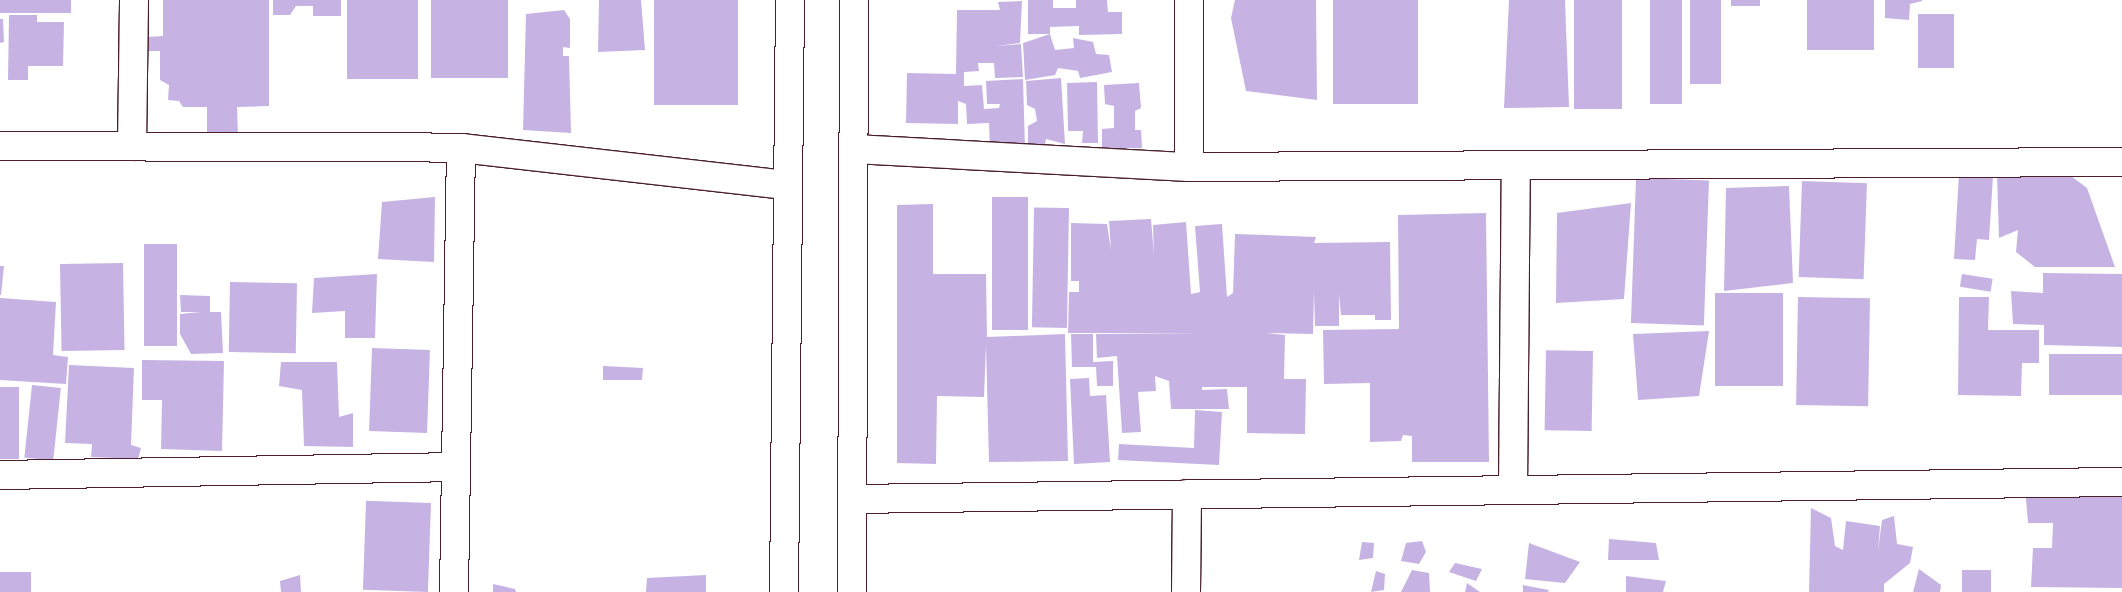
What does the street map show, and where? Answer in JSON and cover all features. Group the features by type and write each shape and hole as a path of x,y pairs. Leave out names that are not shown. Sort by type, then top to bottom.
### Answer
{"street":[{"path":"132,146 134,0"},
{"path":"784,592 790,0"},
{"path":"852,592 854,0"},
{"path":"1189,0 1189,167"},
{"path":"0,146 460,148 788,185"},
{"path":"454,592 454,467 460,148"},
{"path":"854,149 1189,167 2122,162"},
{"path":"1513,490 1516,165"},
{"path":"0,474 454,467"},
{"path":"852,499 2122,482"},
{"path":"1186,592 1187,494"}],"building":[{"path":"0,0 71,0 71,13 0,13"},
{"path":"163,0 269,0 269,106 237,107 238,135 207,135 207,107 183,107 179,101 168,100 169,85 160,80 160,51 145,51 146,37 163,36"},
{"path":"273,0 341,0 341,16 313,16 313,6 296,6 290,15 273,15"},
{"path":"347,0 418,0 418,79 347,79"},
{"path":"431,0 508,0 508,78 431,78"},
{"path":"599,0 641,0 645,50 598,52"},
{"path":"654,0 738,0 738,105 654,105"},
{"path":"1028,0 1053,0 1053,8 1076,8 1076,0 1107,0 1108,12 1122,12 1122,34 1079,35 1079,26 1050,27 1050,34 1028,34"},
{"path":"1235,0 1316,0 1317,100 1246,91 1231,18"},
{"path":"1333,0 1418,0 1418,104 1333,104"},
{"path":"1509,0 1565,0 1569,107 1504,108"},
{"path":"1574,0 1622,0 1622,109 1574,109"},
{"path":"1650,0 1682,0 1682,104 1650,104"},
{"path":"1690,0 1721,0 1721,84 1690,84"},
{"path":"1731,0 1760,0 1760,6 1731,6"},
{"path":"1807,0 1874,0 1874,50 1807,50"},
{"path":"1885,0 1922,1 1910,4 1909,20 1885,18"},
{"path":"1022,1 1020,43 996,46 1021,44 1023,77 995,78 994,63 978,63 979,71 964,72 964,86 982,85 984,109 999,108 1000,104 987,104 986,81 1023,79 1025,149 990,150 989,123 967,124 966,104 958,101 958,124 906,123 907,73 956,74 957,10 1000,10 998,2"},
{"path":"564,10 570,19 570,48 563,47 563,56 569,56 571,133 523,130 526,14"},
{"path":"1918,14 1954,14 1954,68 1918,68"},
{"path":"9,15 37,15 37,22 64,22 63,66 28,66 28,80 8,80"},
{"path":"0,19 3,19 4,42 0,43"},
{"path":"1050,34 1055,50 1074,48 1073,38 1093,42 1096,54 1109,55 1112,72 1080,78 1078,71 1058,68 1055,75 1025,80 1023,43"},
{"path":"1061,78 1065,144 1046,139 1043,153 1028,153 1028,126 1037,121 1035,109 1027,105 1026,81"},
{"path":"1097,82 1098,143 1082,143 1083,131 1068,131 1067,83"},
{"path":"1139,83 1141,108 1135,111 1135,130 1141,130 1142,148 1126,148 1127,155 1102,156 1102,129 1114,128 1114,106 1105,104 1104,85"},
{"path":"2067,173 2087,188 2115,267 2035,267 2016,252 2018,230 1999,238 1997,175"},
{"path":"1959,174 1993,176 1989,240 1977,239 1975,260 1954,259"},
{"path":"1636,178 1709,181 1704,325 1631,323"},
{"path":"1802,181 1867,183 1864,279 1799,277"},
{"path":"1789,186 1793,283 1724,291 1726,188"},
{"path":"435,197 434,262 378,259 382,202"},
{"path":"992,197 1028,197 1028,330 992,330"},
{"path":"1631,203 1624,299 1556,303 1557,213"},
{"path":"933,204 933,274 986,274 987,337 1065,334 1068,461 989,462 986,345 984,397 937,396 936,464 897,463 897,205"},
{"path":"1034,207 1069,208 1067,328 1032,327"},
{"path":"1486,213 1489,462 1412,462 1412,436 1403,435 1401,441 1370,442 1370,383 1324,384 1323,330 1399,329 1398,215"},
{"path":"1151,219 1154,255 1153,225 1186,222 1191,294 1200,292 1195,226 1222,224 1227,297 1233,293 1235,234 1316,237 1314,243 1390,242 1391,320 1375,320 1375,315 1341,315 1339,294 1339,326 1315,326 1314,291 1313,334 1265,333 1285,335 1284,379 1306,379 1305,434 1247,433 1247,387 1202,387 1202,390 1227,389 1229,409 1171,409 1169,381 1155,376 1156,391 1138,392 1141,432 1122,433 1117,356 1097,358 1096,334 1202,333 1068,333 1069,292 1079,292 1079,281 1071,281 1071,223 1107,224 1111,250 1109,221"},
{"path":"144,244 177,244 177,346 144,346"},
{"path":"123,263 125,350 62,351 60,264"},
{"path":"0,266 4,266 1,295 0,295"},
{"path":"2043,273 2122,274 2122,347 2044,345 2044,325 2013,324 2011,291 2043,293"},
{"path":"377,274 375,338 345,338 345,311 312,313 314,278"},
{"path":"1962,274 1993,279 1991,292 1960,287"},
{"path":"230,282 297,283 296,353 229,352"},
{"path":"1715,293 1783,293 1783,386 1715,386"},
{"path":"180,295 210,296 210,312 221,312 223,353 191,354 180,334 180,314 201,312 181,312"},
{"path":"1798,297 1870,298 1868,406 1796,405"},
{"path":"1959,297 1989,297 1988,330 2039,330 2039,363 2022,363 2021,396 1958,395"},
{"path":"0,298 56,302 53,355 68,357 66,384 0,380"},
{"path":"1709,331 1699,396 1638,400 1633,334"},
{"path":"1071,334 1093,334 1093,362 1113,361 1113,386 1097,386 1096,367 1072,367"},
{"path":"372,348 430,350 427,433 369,431"},
{"path":"1546,350 1593,351 1592,431 1545,430"},
{"path":"2049,354 2122,354 2122,395 2049,395"},
{"path":"142,360 224,361 222,451 161,449 162,400 142,400"},
{"path":"281,362 337,362 339,417 353,413 353,447 304,446 302,390 279,386"},
{"path":"69,365 134,368 131,445 141,448 138,459 91,457 92,444 65,443"},
{"path":"603,366 643,368 642,380 603,380"},
{"path":"1089,378 1090,396 1106,395 1110,462 1074,464 1070,379"},
{"path":"32,385 61,388 53,461 24,458"},
{"path":"0,387 19,387 19,459 0,459"},
{"path":"1195,410 1222,412 1219,465 1118,460 1119,444 1194,448"},
{"path":"2122,486 2122,588 2031,587 2033,548 2052,548 2053,523 2028,523 2025,487"},
{"path":"366,501 431,503 428,592 363,590"},
{"path":"1811,508 1831,518 1835,546 1843,550 1846,521 1880,526 1878,551 1882,520 1894,516 1897,544 1913,547 1910,563 1884,584 1884,592 1809,592"},
{"path":"1609,539 1656,543 1659,560 1608,560"},
{"path":"1422,541 1426,552 1419,564 1401,561 1406,543"},
{"path":"1362,542 1374,543 1373,558 1359,560"},
{"path":"1529,543 1580,562 1565,583 1525,579"},
{"path":"1455,563 1482,569 1476,581 1449,572"},
{"path":"1919,569 1941,585 1940,592 1913,592"},
{"path":"1412,570 1429,573 1430,592 1401,592"},
{"path":"1962,570 1991,570 1991,592 1962,592"},
{"path":"1376,571 1385,574 1384,590 1371,592"},
{"path":"0,572 31,572 31,592 0,592"},
{"path":"300,575 301,592 281,592 280,581"},
{"path":"706,575 706,592 646,592 647,578"},
{"path":"1626,576 1666,581 1663,592 1626,592"},
{"path":"1467,583 1480,592 1465,592"},
{"path":"493,584 515,589 516,592 493,592"},
{"path":"1523,585 1549,590 1548,592 1523,592"}]}
